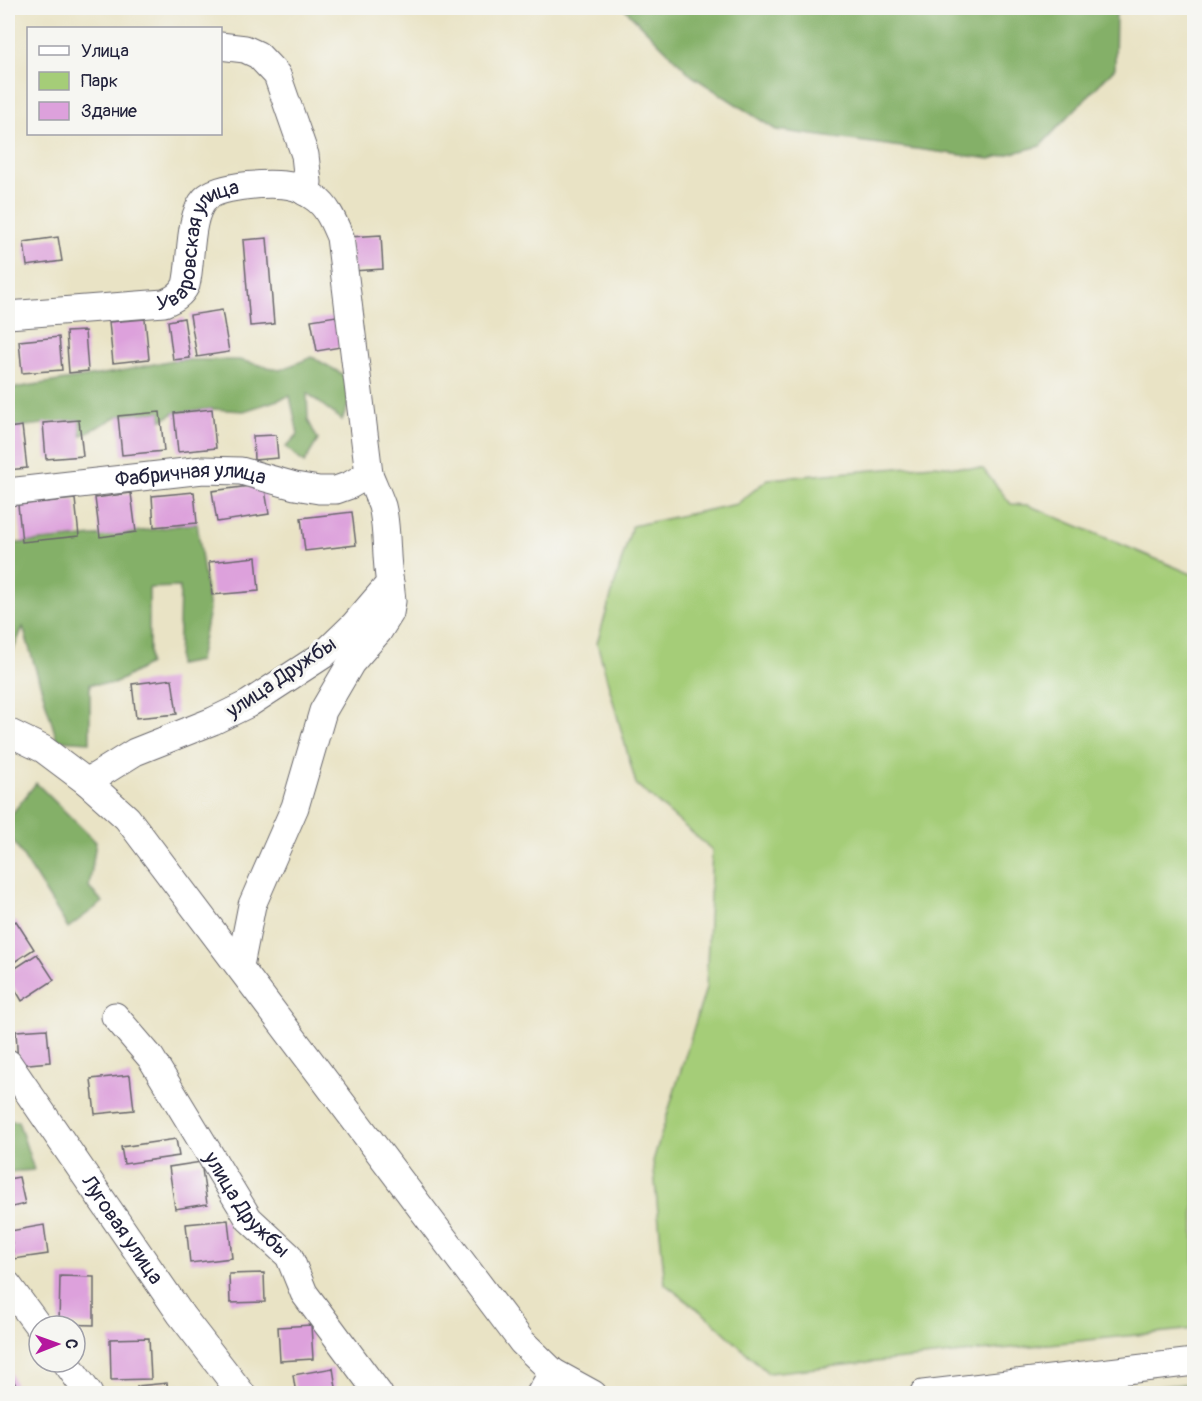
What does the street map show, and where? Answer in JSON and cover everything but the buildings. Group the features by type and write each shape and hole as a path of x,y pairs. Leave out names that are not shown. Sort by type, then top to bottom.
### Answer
{"street":[{"path":"222,46 245,50 258,55 277,75 305,154 308,182 306,192"},
{"name":"Уваровская улица","path":"8,315 164,303 174,299 183,292 186,285 197,214 205,200 229,188 249,186 283,185 306,192 318,200 330,215 340,237 369,474"},
{"name":"Фабричная улица","path":"8,492 203,470 241,471 295,486 336,490 369,474"},
{"path":"240,966 252,905 295,807 323,711 351,663 378,632 390,613 392,601 382,507 369,474"},
{"name":"улица Дружбы","path":"87,782 135,752 213,721 248,704 323,655 354,625 390,583"},
{"path":"8,732 43,749 87,782 127,818 522,1342 546,1383 593,1394"},
{"name":"улица Дружбы","path":"115,1016 151,1058 249,1219 289,1256 304,1293 379,1394"},
{"name":"Луговая улица","path":"8,1063 181,1315 242,1394"},
{"path":"8,1285 29,1314"},
{"path":"8,1296 27,1314"},
{"path":"923,1394 1194,1362"},
{"path":"75,1374 89,1394"}],"green space":[{"path":"624,8 1116,8 1115,68 1040,146 990,159 776,130 692,76"},
{"path":"312,357 346,376 352,396 342,420 307,393 308,420 318,440 304,463 286,447 298,434 290,396 244,411 212,409 174,413 161,421 160,412 118,416 81,436 79,420 8,428 8,389 116,372 173,360 239,360 280,370"},
{"path":"933,465 983,469 1011,504 1028,505 1194,575 1194,1329 768,1373 710,1319 665,1284 653,1161 706,988 712,850 636,784 597,643 632,526 737,504 768,479"},
{"path":"197,523 209,610 199,661 178,665 180,587 149,588 149,664 114,684 90,684 90,742 57,740 23,627 8,663 8,544 127,533"},
{"path":"36,783 96,842 89,888 103,902 68,928 10,836 11,815"},
{"path":"8,1121 18,1121 34,1170 8,1172"},
{"path":"1194,1383 1194,1393 1096,1393"}]}
